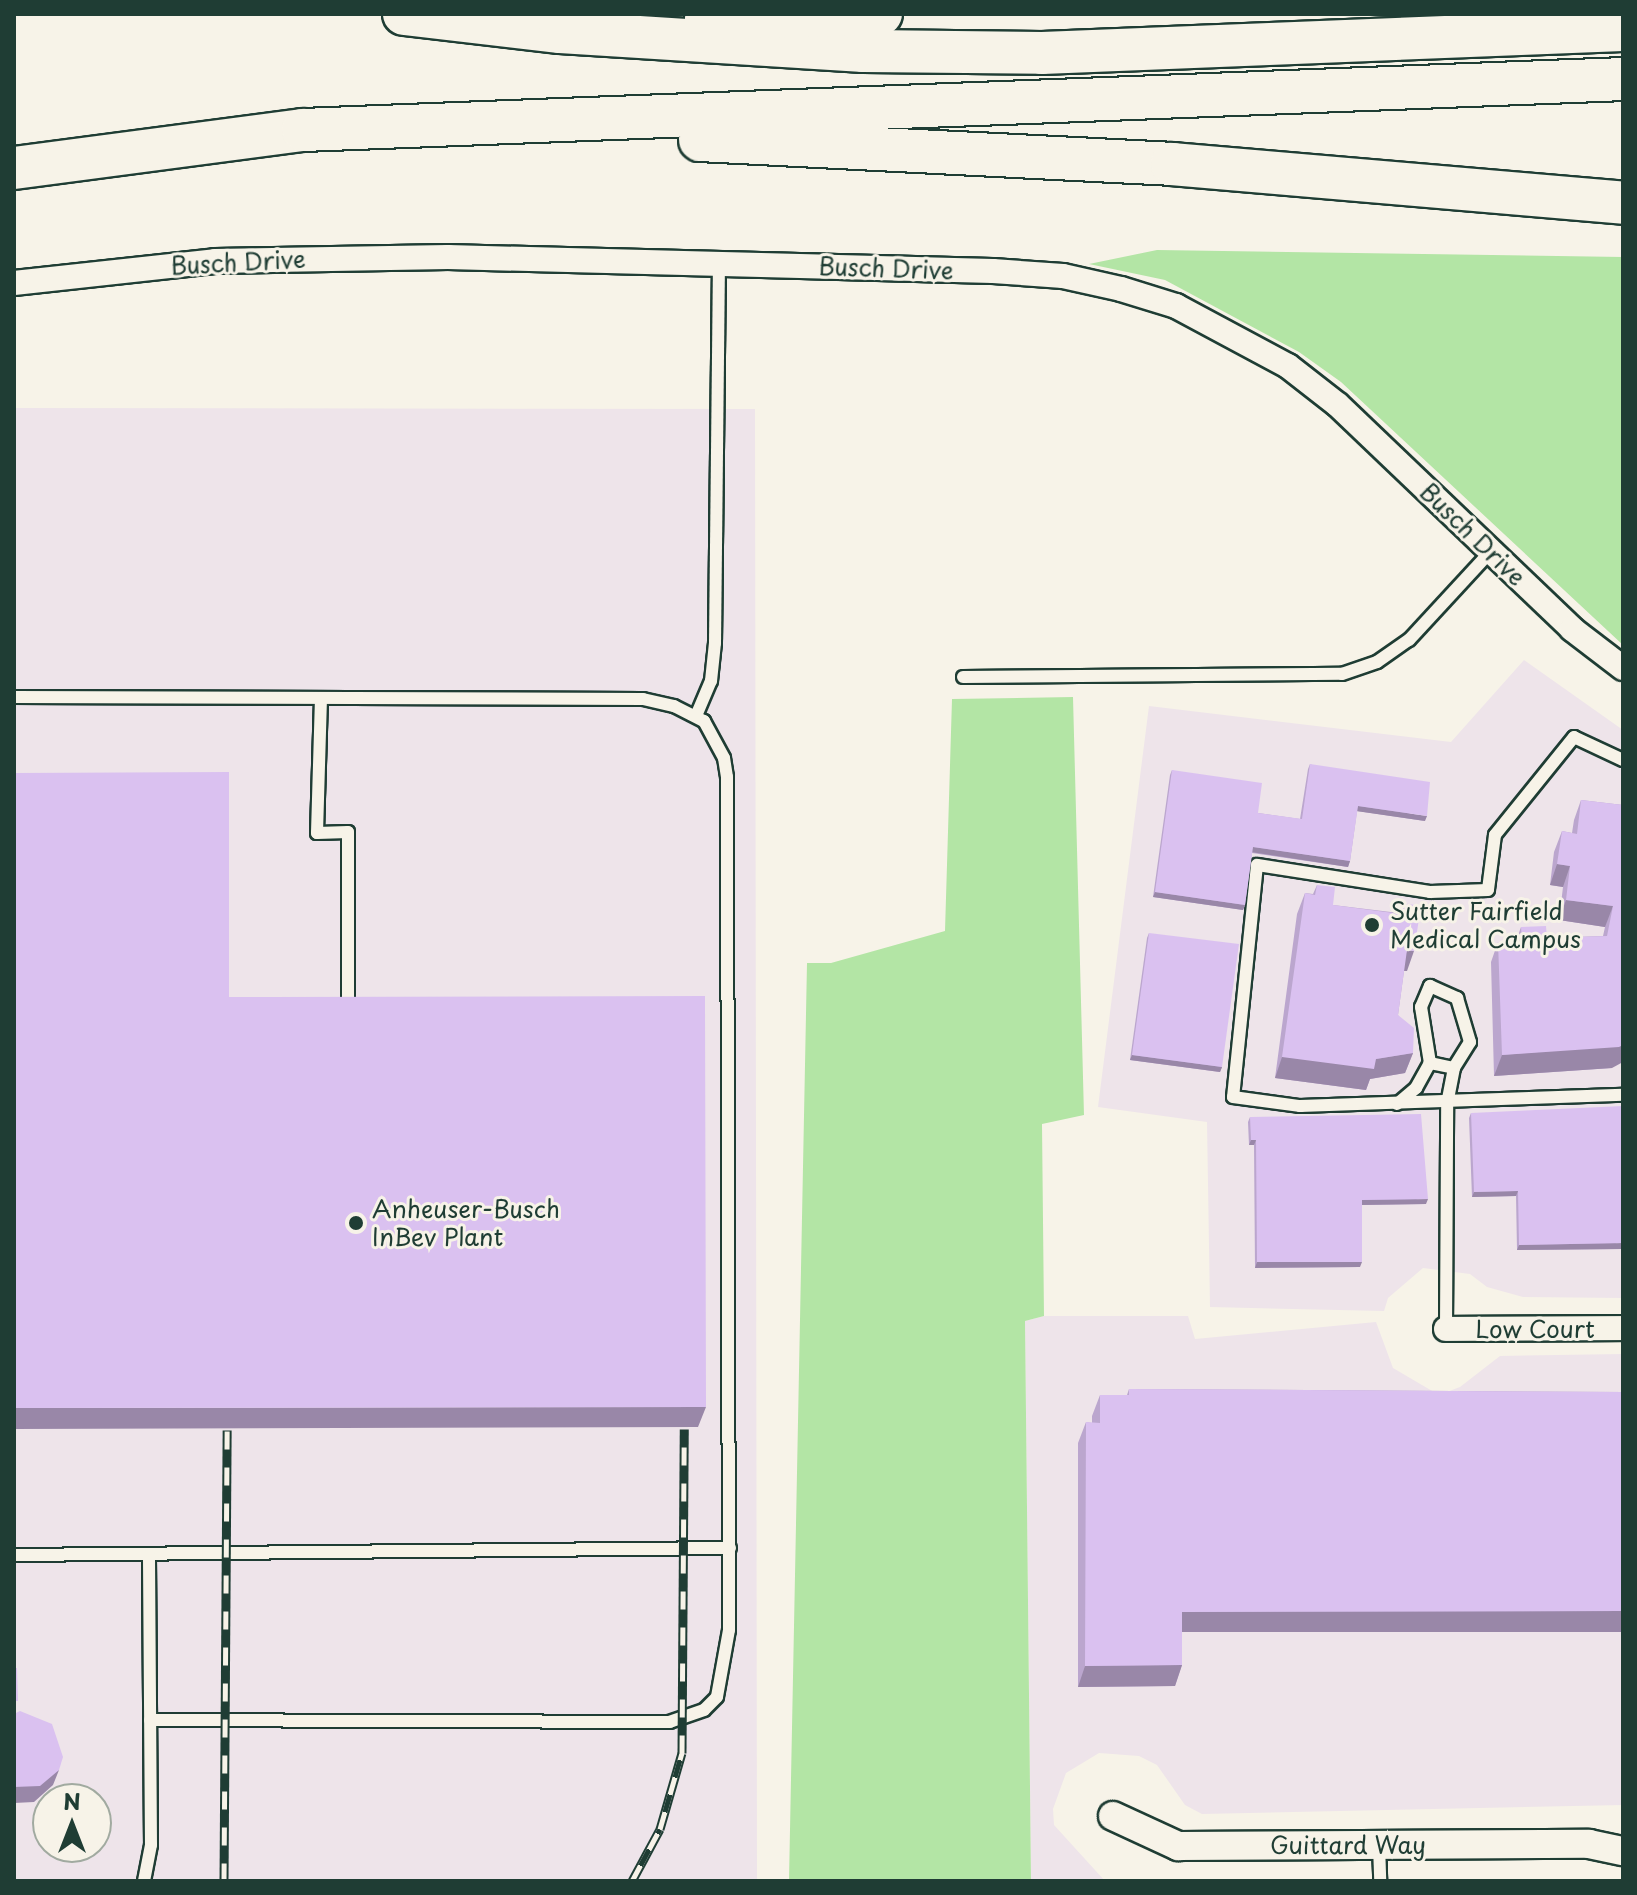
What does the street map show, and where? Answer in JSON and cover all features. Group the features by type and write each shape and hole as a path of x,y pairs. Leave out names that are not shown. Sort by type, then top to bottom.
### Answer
{"highway":[{"path":"404,14 560,32 863,51 1042,53 1623,30"},
{"path":"607,14 881,14"},
{"path":"14,168 303,130 1623,79"},
{"path":"303,130 913,149 1172,164 1623,203"}],"street":[{"name":"Busch Drive","path":"14,283 215,261 321,258 719,263 1063,276 1176,306 1233,332 1301,376 1572,629 1623,668"},
{"name":"Low Court","path":"1446,1329 1623,1328"},
{"name":"Guittard Way","path":"1113,1816 1178,1846 1589,1844 1623,1851"},
{"name":"Guittard Way","path":"1589,1844 1623,1834"}],"lane":[{"path":"696,716 711,681 715,643 719,263"},
{"path":"963,677 1342,674 1377,662 1409,640 1491,551"},
{"path":"14,697 643,699 696,716 724,758 729,800 730,1548 725,1677 717,1697 684,1719 150,1720"},
{"path":"321,698 317,833 348,832 348,998"},
{"path":"1623,760 1574,737 1495,835 1488,890 1430,892 1257,865 1233,1097 1300,1106 1447,1104 1623,1095"},
{"path":"1397,1104 1416,1088 1430,1063 1421,1007 1430,986 1457,998 1468,1022 1470,1042 1454,1068 1447,1104 1450,1279 1446,1329"},
{"path":"1430,1063 1454,1068"},
{"path":"14,1555 730,1548"},
{"path":"144,1881 151,1845 149,1555"},
{"path":"1379,1845 1380,1881"}],"shaded area":[{"path":"14,408 755,409 757,1881 14,1881"},
{"name":"Sutter Fairfield Medical Campus","path":"1524,660 1623,730 1623,1298 1523,1297 1487,1287 1470,1274 1423,1268 1388,1298 1384,1311 1210,1307 1207,1122 1098,1107 1149,706 1451,742"},
{"path":"1044,1316 1188,1316 1195,1339 1376,1322 1393,1368 1439,1395 1460,1387 1500,1356 1623,1354 1623,1805 1202,1814 1185,1805 1157,1765 1139,1756 1099,1753 1066,1773 1053,1809 1054,1825 1105,1881 1031,1881 1025,1321"}],"green space":[{"path":"1157,250 1623,257 1623,645 1341,382 1299,352 1165,280 1089,264"},
{"path":"1073,697 1084,1115 1042,1124 1044,1316 1025,1321 1031,1881 789,1881 807,963 831,963 945,931 952,699"}],"building":[{"path":"1310,764 1430,782 1427,816 1358,806 1350,861 1253,847 1245,905 1155,892 1172,770 1262,783 1258,813 1302,819"},
{"name":"Anheuser-Busch InBev Plant","path":"229,772 229,997 705,996 706,1407 14,1408 14,773"},
{"path":"1581,800 1623,805 1623,1045 1502,1055 1498,942 1522,941 1521,927 1546,926 1547,938 1607,936 1613,906 1566,900 1570,866 1557,864 1562,831 1577,834"},
{"path":"1317,885 1335,887 1333,905 1401,914 1402,903 1421,906 1414,951 1407,950 1398,1015 1414,1028 1413,1053 1376,1059 1374,1069 1282,1057 1305,893 1315,895"},
{"path":"1149,933 1239,944 1222,1067 1132,1055"},
{"path":"1623,1106 1623,1243 1519,1245 1518,1191 1474,1192 1471,1113"},
{"path":"1421,1114 1428,1199 1362,1200 1362,1262 1257,1262 1256,1140 1251,1140 1250,1117"},
{"path":"1129,1389 1623,1392 1623,1611 1182,1612 1182,1665 1085,1666 1086,1422 1100,1423 1100,1395 1129,1395"},
{"path":"14,1668 17,1668 18,1701 14,1701"},
{"path":"20,1711 52,1724 63,1757 59,1770 44,1783 14,1787 14,1714"}],"railway":[{"path":"632,1881 660,1829 682,1753 684,1429"},
{"path":"224,1881 227,1430"}],"place":[{"name":"Sutter Fairfield Medical Campus","path":"1372,925"},
{"name":"Anheuser-Busch InBev Plant","path":"356,1223"}]}
